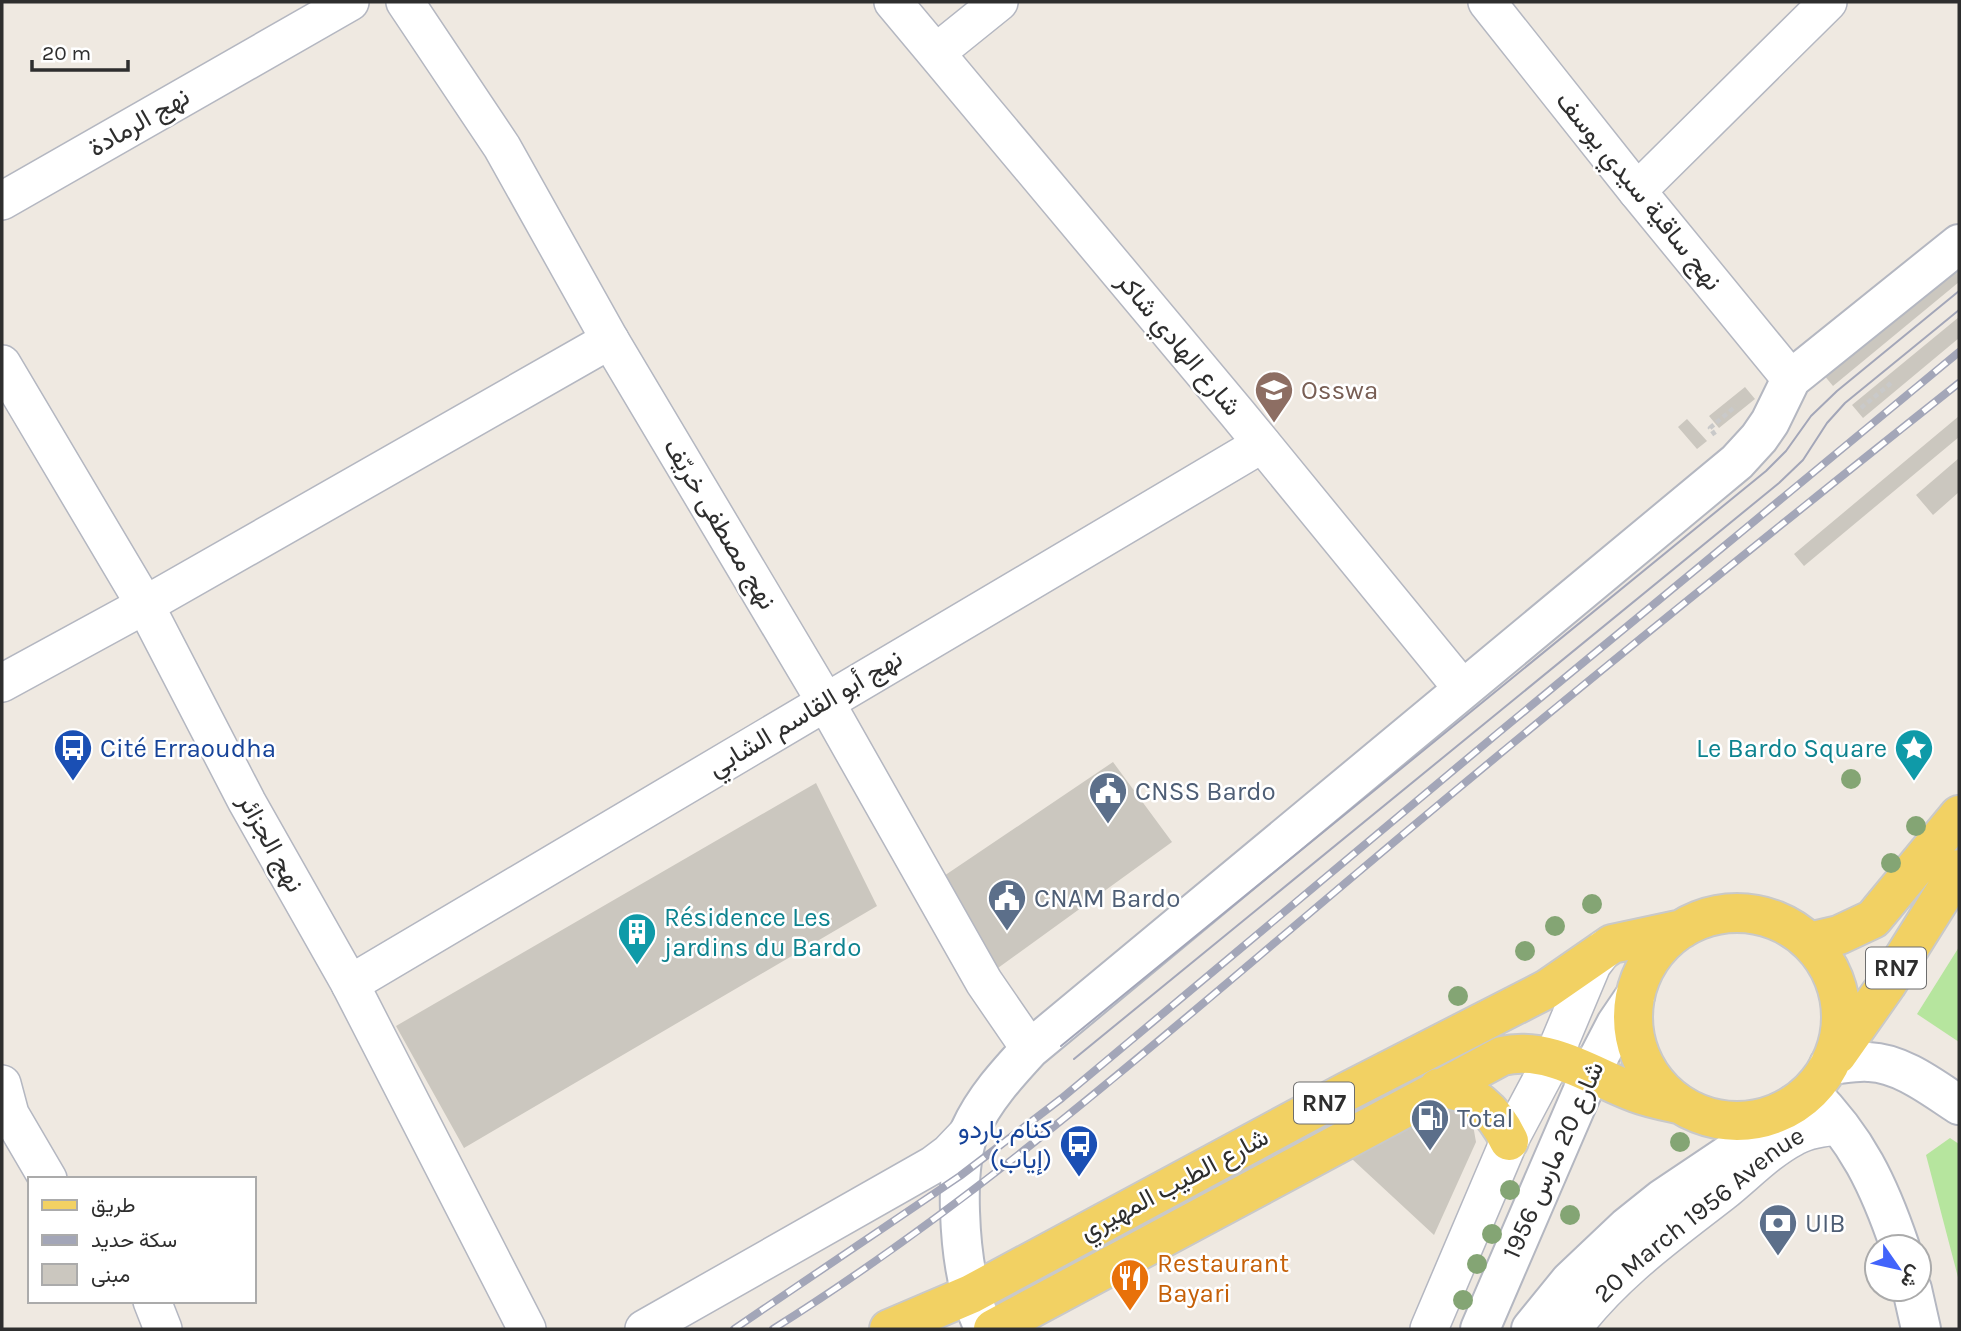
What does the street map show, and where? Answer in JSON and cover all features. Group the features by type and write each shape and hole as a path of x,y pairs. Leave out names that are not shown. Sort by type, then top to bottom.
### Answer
{"main road":[{"path":"984,1329 971,1294 963,1244 960,1176 969,1132 993,1090 1030,1049 1737,462 1770,422 1791,379 1959,244"},
{"name":"RN7","path":"1809,942 1839,935 1873,919 1959,815"},
{"name":"RN7","path":"1811,1087 1838,1044 1840,1000 1824,959 1794,930 1759,915 1715,915 1682,929 1664,944 1649,962 1635,996 1633,1016 1634,1037 1650,1074 1678,1104 1700,1115 1724,1121 1748,1121 1772,1116 1811,1087 1887,984 1959,869"},
{"name":"شارع الطيب المهيري","path":"889,1329 971,1294 1346,1092 1547,989 1612,944 1682,929"},
{"name":"شارع 20 مارس 1956","path":"1480,1329 1590,1074 1616,1024 1635,996"},
{"name":"شارع الطيب المهيري","path":"993,1329 1502,1056 1525,1052 1553,1058 1638,1094 1678,1104"},
{"path":"1531,1329 1570,1281 1627,1227 1662,1199 1744,1144 1811,1087 1868,1062 1883,1064 1925,1083 1959,1105"},
{"path":"1811,1087 1872,1173 1895,1233"},
{"path":"1438,1088 1455,1089 1473,1098 1494,1116 1509,1141"},
{"path":"1915,1303 1921,1329"}],"street":[{"name":"نهج الرمادة","path":"2,201 350,2"},
{"name":"نهج مصطفى خريّف","path":"405,2 502,147 610,340 825,701 984,982 1030,1049"},
{"name":"شارع الهادي شاكر","path":"893,2 1462,688"},
{"path":"937,52 999,2"},
{"name":"نهج ساقية سيدي يوسف","path":"1488,2 1637,191 1791,379"},
{"path":"1637,191 1828,2"},
{"path":"2,683 145,605 610,340"},
{"name":"نهج الجزائر","path":"2,364 145,605 247,802 350,984 527,1329"},
{"name":"نهج أبو القاسم الشابي","path":"350,984 1262,444"},
{"path":"1429,1329 1509,1141 1553,1058 1590,968 1604,949"},
{"path":"2,1084 10,1114 47,1177"},
{"name":"20 March 1956 Avenue","path":"1572,1329 1591,1303 1657,1242 1765,1158 1793,1137 1808,1131 1840,1126"},
{"path":"644,1329 933,1165 969,1132"},
{"path":"153,1303 163,1329"}],"path":[{"path":"1861,408 1891,383"}],"green space":[{"path":"1959,947 1959,1042 1917,1014"},
{"path":"1950,1138 1959,1144 1959,1281 1926,1155"}],"building":[{"path":"1959,262 1959,282 1833,386 1823,374"},
{"path":"1959,317 1959,338 1863,418 1852,405"},
{"path":"1745,387 1755,399 1719,428 1709,416"},
{"path":"1959,416 1959,437 1804,566 1794,554"},
{"path":"1687,419 1707,441 1697,449 1678,427"},
{"path":"1959,458 1959,492 1933,515 1916,495"},
{"name":"CNAM Bardo","path":"1113,762 1172,842 991,973 935,882"},
{"name":"Résidence Les jardins du Bardo","path":"816,783 877,906 464,1148 396,1026"},
{"path":"1454,1109 1473,1125 1476,1142 1434,1235 1352,1159 1434,1115"}],"tram line":[{"path":"1061,1046 1766,471 1786,451 1811,416 1837,391 1959,291"},
{"path":"1074,1059 1779,483 1803,460 1827,423 1845,403 1959,310"}],"railway":[{"path":"734,1329 960,1176 1062,1098 1959,352"},
{"path":"773,1329 926,1225 1072,1112 1580,688 1959,383"}],"place":[{"name":"Osswa","path":"1274,424"},
{"name":"Cité Erraoudha","path":"73,782"},
{"name":"Le Bardo Square","path":"1914,782"},
{"name":"CNSS Bardo","path":"1108,825"},
{"name":"CNAM Bardo","path":"1007,932"},
{"name":"Résidence Les jardins du Bardo","path":"637,966"},
{"name":"Total","path":"1430,1152"},
{"name":"كنام باردو (إياب)","path":"1079,1178"},
{"name":"UIB","path":"1778,1257"},
{"name":"Restaurant Bayari","path":"1130,1312"}]}
